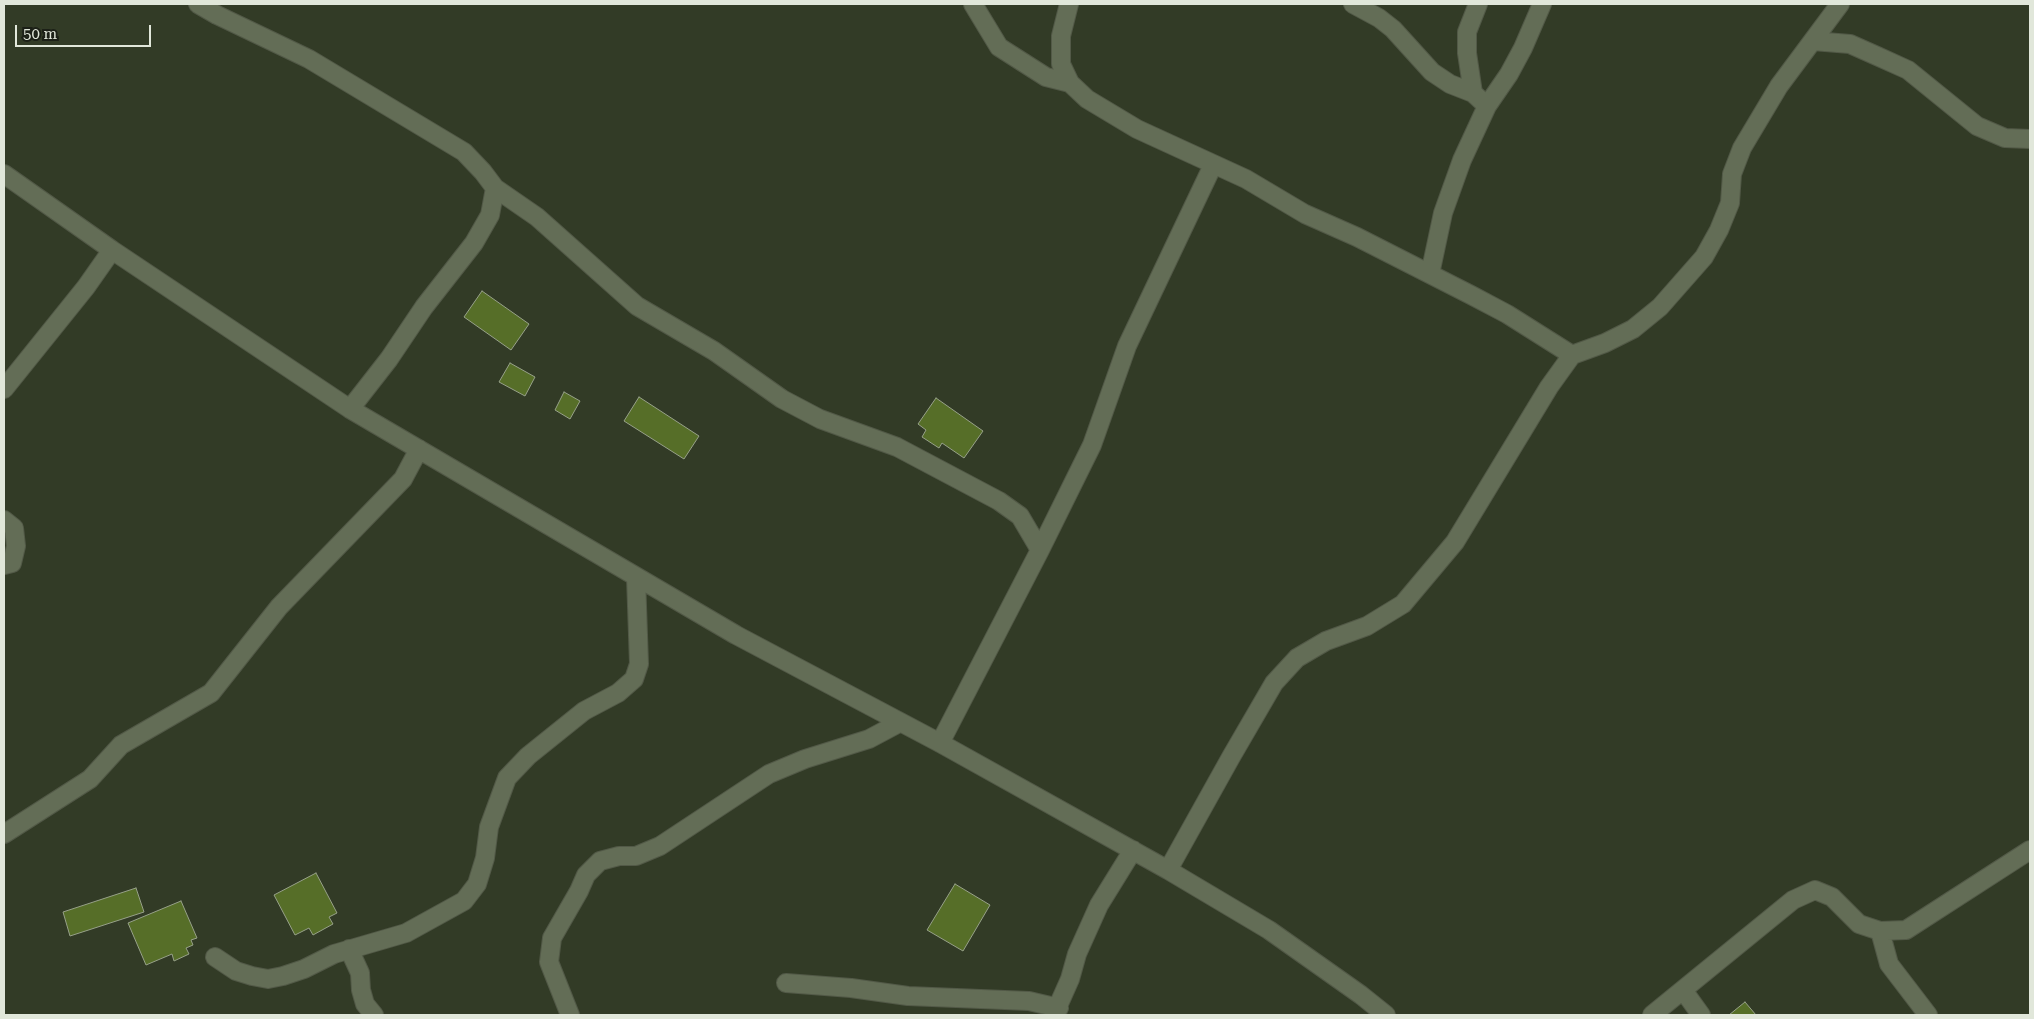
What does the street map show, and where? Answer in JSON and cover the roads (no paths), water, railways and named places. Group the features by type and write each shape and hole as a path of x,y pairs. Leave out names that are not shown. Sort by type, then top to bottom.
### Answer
{"street":[{"path":"198,4 309,59 432,131 464,152 495,188 537,217 637,306 714,351 782,399 820,419 896,447 999,501 1020,516 1040,550"},
{"path":"973,4 999,47 1046,77 1070,83"},
{"path":"1069,4 1061,36 1062,64 1070,83 1087,99 1137,129 1246,179 1305,214 1357,237 1507,314 1572,355"},
{"path":"1354,4 1379,18 1393,29 1432,72 1450,84 1473,93 1487,106"},
{"path":"1473,93 1467,53 1468,32 1478,4"},
{"path":"1430,274 1443,213 1452,186 1487,106 1509,74 1523,48 1542,4"},
{"path":"1168,870 1274,683 1297,658 1326,641 1367,626 1403,604 1455,542 1550,387 1572,355 1605,344 1633,329 1660,306 1704,257 1719,230 1730,203 1732,174 1742,148 1779,86 1840,4"},
{"path":"1814,41 1850,44 1908,70 1976,126 2005,138 2030,140"},
{"path":"940,743 1092,445 1127,346 1213,165"},
{"path":"4,174 112,250 350,409 736,635 899,723 940,743 1168,870 1268,930 1361,995 1386,1015"},
{"path":"350,409 389,359 424,307 474,243 490,215 495,188"},
{"path":"4,390 81,294 112,250"},
{"path":"4,834 90,779 120,745 211,693 279,607 403,479 419,449"},
{"path":"4,520 14,528 16,546 12,563 4,565"},
{"path":"215,957 236,971 268,979 290,974 349,949 406,933 464,901 477,884 485,858 490,827 507,778 528,756 584,711 618,693 634,679 639,664 636,577"},
{"path":"570,1015 549,962 552,938 586,875 600,861 619,856 636,856 660,846 769,774 805,759 869,739 899,723"},
{"path":"786,982 908,996 1029,1001 1057,1012 1077,954 1095,912 1133,850"},
{"path":"1652,1015 1792,900 1815,890 1832,896 1859,924 1880,931 1906,930 2030,850"},
{"path":"1880,931 1889,964 1928,1015"},
{"path":"360,973 370,944"},
{"path":"349,949 360,973 361,990 365,1004 374,1015"},
{"path":"1683,990 1701,1015"}]}
